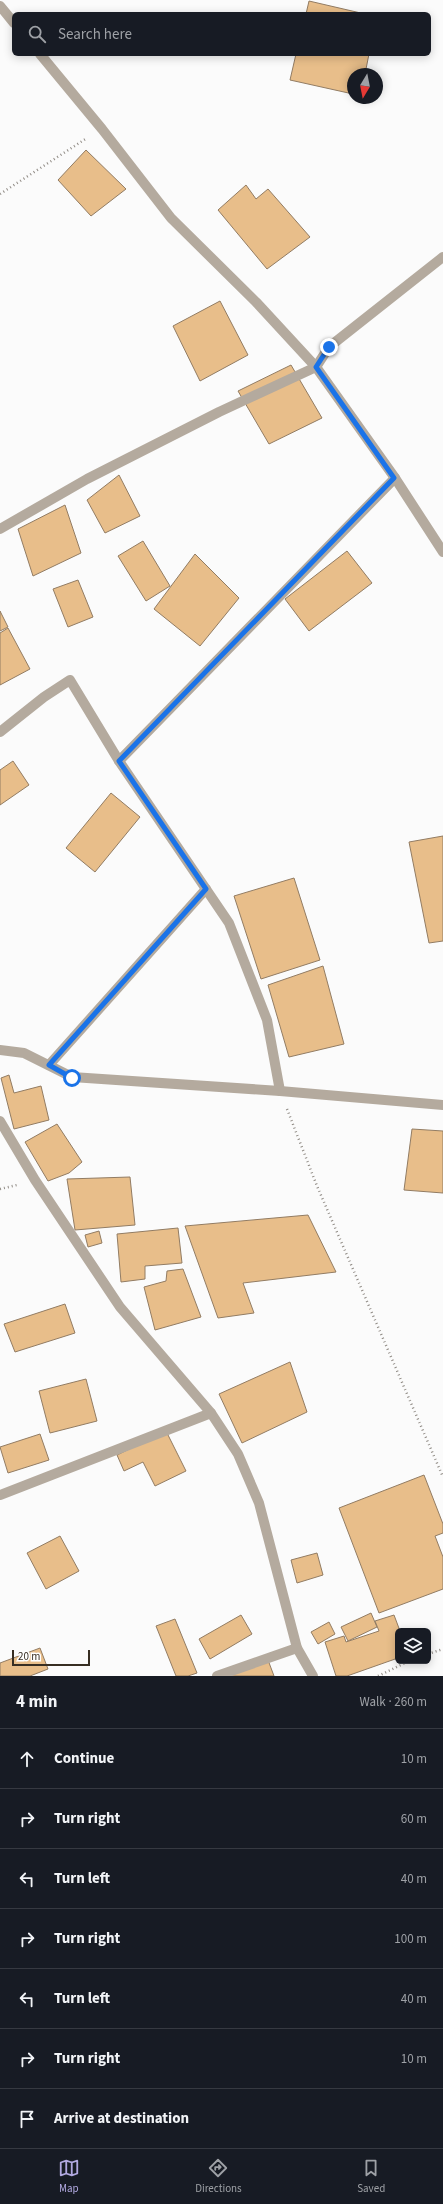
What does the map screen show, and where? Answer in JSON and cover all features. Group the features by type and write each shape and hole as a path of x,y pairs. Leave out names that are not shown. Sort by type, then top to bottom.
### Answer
{"street":[{"path":"0,6 12,21"},
{"path":"42,56 102,128 171,218 256,302 316,367 394,478 443,552"},
{"path":"0,530 87,479 219,412 316,367 329,347 443,257"},
{"path":"119,761 394,478"},
{"path":"0,732 44,697 70,680 119,761 229,923 267,1020 280,1091"},
{"path":"49,1065 206,889"},
{"path":"0,1050 24,1053 72,1078 280,1091 443,1105"},
{"path":"0,1121 35,1180 120,1307 210,1413 238,1454 259,1503 298,1648 313,1676"},
{"path":"0,1495 210,1413"},
{"path":"217,1676 298,1648"}],"path":[{"path":"0,194 102,128"},
{"path":"280,1091 318,1186 443,1477"},
{"path":"431,1653 443,1649"},
{"path":"378,1676 403,1664"}],"building":[{"path":"309,1 356,12 306,12"},
{"path":"296,56 369,56 366,68 347,68 347,93 290,80"},
{"path":"86,150 126,189 91,216 58,180"},
{"path":"246,185 256,199 268,189 310,237 267,269 218,210"},
{"path":"220,301 248,355 200,381 173,326"},
{"path":"291,365 322,418 269,444 238,391"},
{"path":"119,475 140,516 105,533 87,500"},
{"path":"65,505 81,553 33,576 18,529"},
{"path":"143,541 170,586 146,601 118,556"},
{"path":"347,551 372,583 309,631 285,599"},
{"path":"195,554 239,598 200,646 154,609"},
{"path":"78,580 93,617 68,627 53,589"},
{"path":"0,611 8,627 0,631"},
{"path":"8,628 30,669 0,685 0,633"},
{"path":"13,761 29,785 0,805 0,770"},
{"path":"111,793 140,817 95,872 66,848"},
{"path":"443,836 443,941 429,943 409,842"},
{"path":"294,878 320,960 261,979 234,896"},
{"path":"323,966 344,1044 289,1057 268,985"},
{"path":"9,1075 14,1093 41,1086 49,1120 14,1129 1,1078"},
{"path":"57,1124 82,1162 69,1173 48,1181 25,1142"},
{"path":"412,1129 443,1131 443,1193 404,1190"},
{"path":"130,1177 135,1225 75,1230 67,1179"},
{"path":"308,1215 336,1272 243,1283 254,1313 218,1318 185,1226"},
{"path":"178,1228 182,1263 145,1266 145,1279 121,1282 117,1234"},
{"path":"99,1231 102,1243 88,1247 85,1235"},
{"path":"183,1269 201,1317 155,1330 144,1287 166,1281 167,1271"},
{"path":"65,1304 75,1333 15,1352 4,1324"},
{"path":"290,1362 307,1412 242,1443 219,1394"},
{"path":"86,1379 97,1421 50,1433 39,1391"},
{"path":"166,1431 186,1471 155,1486 143,1462 124,1471 117,1455"},
{"path":"40,1434 49,1460 8,1473 0,1447"},
{"path":"424,1475 443,1524 443,1533 435,1536 443,1557 443,1589 379,1613 339,1508"},
{"path":"60,1536 79,1571 46,1589 27,1553"},
{"path":"317,1553 323,1575 297,1583 291,1560"},
{"path":"371,1613 377,1627 348,1641 341,1627"},
{"path":"241,1615 252,1634 210,1659 199,1639"},
{"path":"394,1615 399,1628 395,1628 395,1659 347,1676 336,1676 325,1642 344,1636 346,1642 379,1631 375,1621"},
{"path":"175,1619 197,1673 188,1676 176,1676 156,1626"},
{"path":"329,1622 335,1634 318,1644 311,1632"},
{"path":"40,1648 48,1669 30,1676 0,1676 0,1663"},
{"path":"268,1660 274,1676 225,1676"}],"route":[{"path":"72,1078 49,1065 206,889 119,761 394,478 316,367 329,347"}]}
